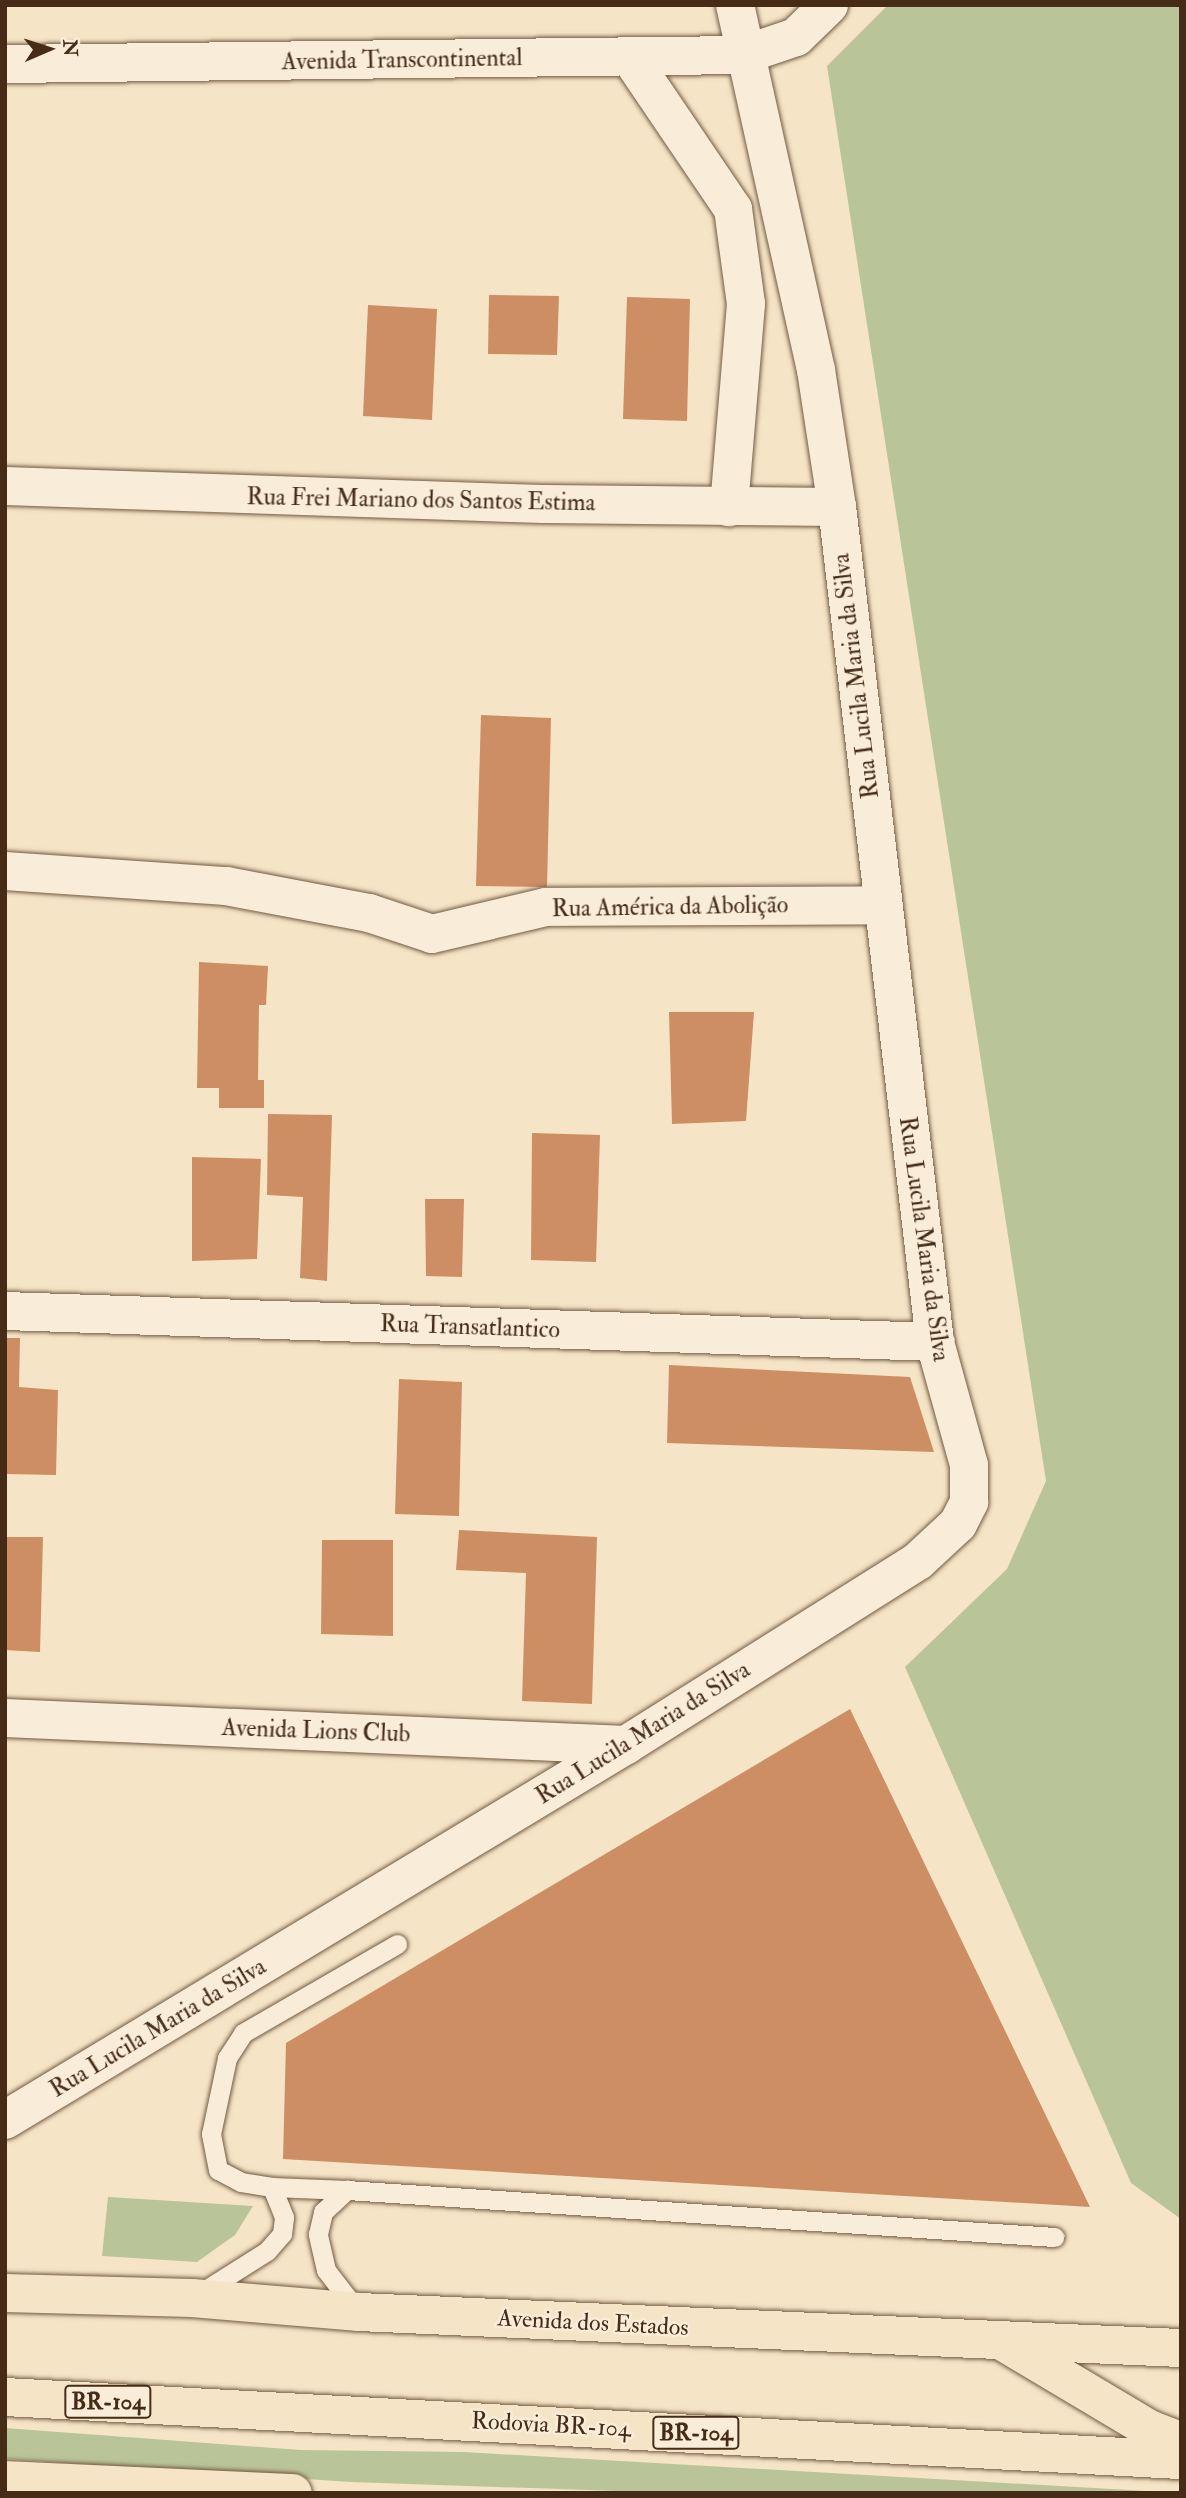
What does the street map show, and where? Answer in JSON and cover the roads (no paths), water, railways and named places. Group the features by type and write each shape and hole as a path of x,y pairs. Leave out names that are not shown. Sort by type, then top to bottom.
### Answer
{"main road":[{"name":"Avenida dos Estados","path":"5,2294 192,2298 359,2312 1005,2343 1181,2348"},
{"path":"1005,2343 1149,2429 1181,2441"},
{"name":"Rodovia BR-104","path":"5,2397 1181,2460"},
{"path":"5,2480 293,2493"}],"street":[{"name":"Rua Lucila Maria da Silva","path":"5,2120 626,1745 918,1562 958,1524 971,1482 935,1342 837,507 816,370 743,55 735,5"},
{"name":"Avenida Transcontinental","path":"5,64 743,55 796,37 829,5"},
{"path":"630,57 733,209 746,304 729,507"},
{"name":"Rua Frei Mariano dos Santos Estima","path":"5,486 729,507 837,507"},
{"name":"Rua América da Abolição","path":"5,871 226,886 369,913 432,934 546,907 883,905"},
{"name":"Rua Transatlantico","path":"5,1311 935,1342"},
{"name":"Avenida Lions Club","path":"5,1718 626,1745"}],"lane":[{"path":"397,1944 243,2033 227,2058 211,2134 218,2170 241,2182 272,2188 347,2190 1054,2237"},
{"path":"192,2298 267,2250 282,2234 284,2217 272,2188"},
{"path":"347,2190 323,2211 318,2234 326,2270 359,2312"}]}
